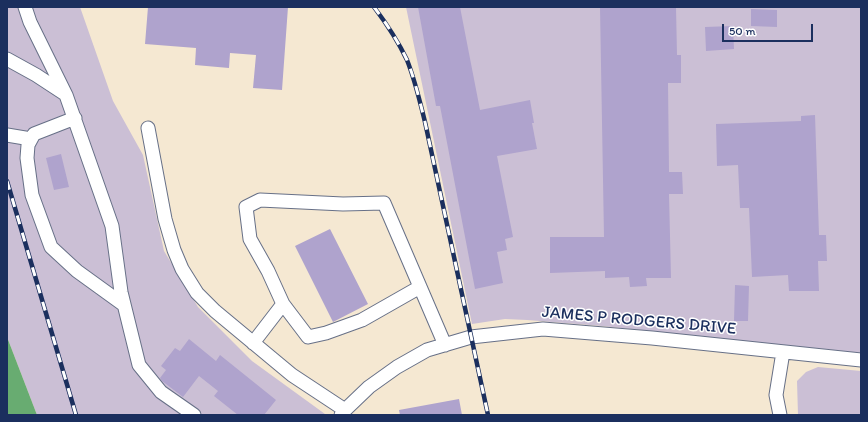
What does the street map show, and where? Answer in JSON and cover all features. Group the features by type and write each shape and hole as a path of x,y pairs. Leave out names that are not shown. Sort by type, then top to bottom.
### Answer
{"street":[{"path":"25,7 30,22 66,95 112,226 121,292 139,365 161,392 194,415"},
{"path":"7,59 36,75 66,95"},
{"path":"74,118 34,134 31,139 28,145 27,158 32,195 51,248 77,271 124,305"},
{"path":"148,128 165,219 174,250 182,269 197,293 215,311 253,343 292,375 343,413"},
{"path":"7,135 31,139"},
{"path":"420,287 362,320 326,333 308,337 283,304 268,271 250,239 246,207 260,200 344,204 384,203 445,345"},
{"path":"253,343 283,304"},
{"name":"JAMES P RODGERS DRIVE","path":"343,413 369,387 397,367 427,350 471,337 543,329 652,338 861,360"},
{"path":"780,415 776,395 783,352"}],"shaded area":[{"path":"7,7 80,7 113,101 143,155 164,251 198,307 252,361 325,414 324,415 37,415 7,337"},
{"path":"406,7 861,8 861,353 602,326 527,320 505,319 472,324"},
{"path":"818,367 861,371 861,415 798,415 797,381 806,372"}],"green space":[{"path":"7,337 37,415 7,415"}],"building":[{"path":"148,7 288,7 282,90 253,88 256,55 230,53 229,68 195,65 196,48 145,44"},
{"path":"418,7 460,7 480,110 530,100 534,123 532,123 537,149 497,156 513,237 505,239 507,250 497,252 503,283 475,289 440,106 436,106"},
{"path":"600,7 676,7 677,55 681,55 681,83 668,83 669,172 682,172 683,194 669,194 671,278 646,278 647,286 630,287 629,277 605,278 605,271 550,273 550,237 604,237"},
{"path":"751,9 777,10 777,27 751,26"},
{"path":"733,26 734,49 706,51 705,27"},
{"path":"815,115 819,235 826,235 827,261 818,261 819,291 789,291 788,275 752,277 749,208 740,208 738,165 717,166 716,124 801,121 801,116"},
{"path":"61,154 69,187 54,190 46,158"},
{"path":"330,229 368,304 333,322 295,246"},
{"path":"735,285 749,286 748,321 734,321"},
{"path":"189,339 216,361 220,355 276,400 264,415 238,415 214,396 218,391 199,376 183,397 162,381 160,378 166,370 161,366 175,348 180,351"},
{"path":"459,399 462,415 400,415 399,410"}],"railway":[{"path":"374,7 392,32 407,60 417,91 488,415"},
{"path":"7,181 76,415"}]}
